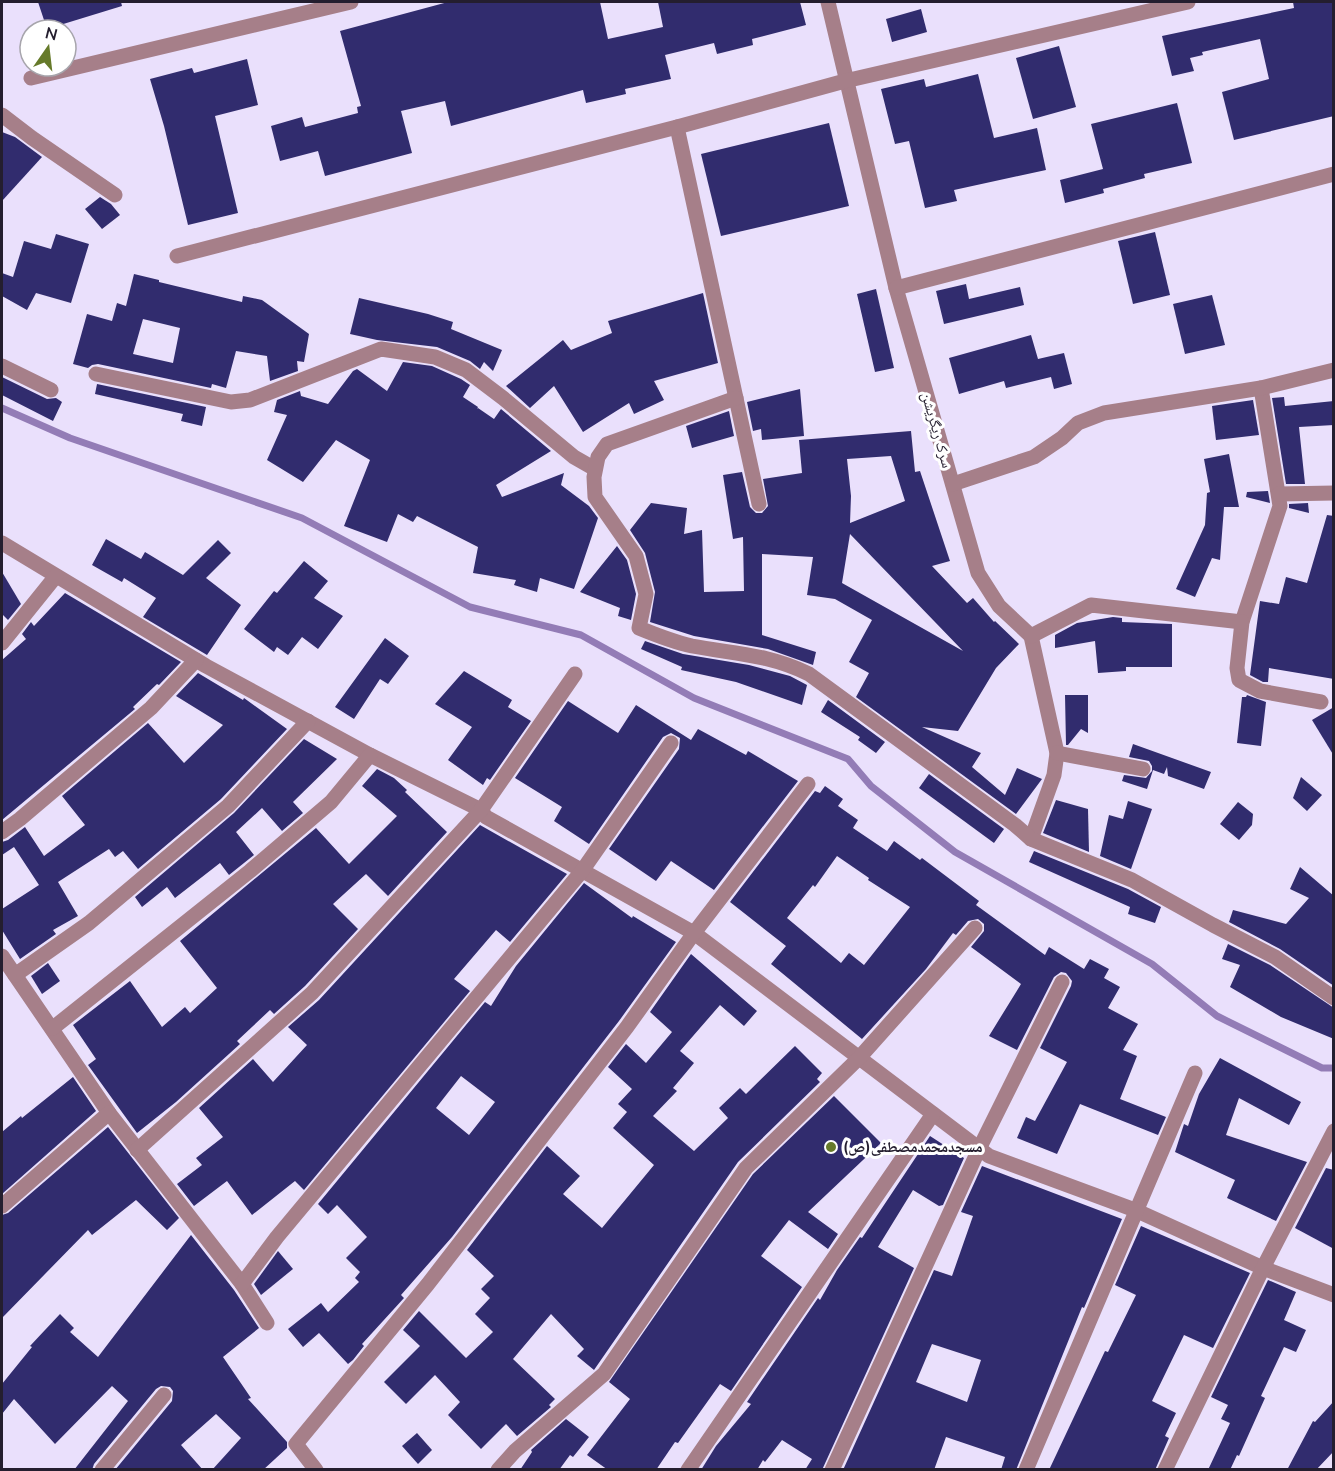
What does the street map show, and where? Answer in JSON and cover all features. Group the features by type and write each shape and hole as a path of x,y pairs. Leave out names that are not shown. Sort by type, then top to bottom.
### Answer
{"street":[{"path":"78,67 351,2"},
{"name":"سرک ریگریشن","path":"828,2 896,288 978,573 999,606 1031,636"},
{"path":"177,256 845,81 1188,2"},
{"path":"2,115 115,195"},
{"path":"676,127 759,504"},
{"path":"896,288 1334,174"},
{"path":"96,374 231,402 250,400 381,349 435,357 466,370 574,457 595,469"},
{"path":"2,366 51,390"},
{"path":"953,484 1034,457 1062,438 1078,423 1104,413 1261,388 1334,370"},
{"path":"1261,388 1280,506 1242,622 1237,668 1239,680 1260,691 1322,702"},
{"path":"736,398 607,444 598,457 595,469 596,497 636,556 646,594 639,628 690,645 759,656 791,665 809,674 1016,825 1031,839 1132,880 1275,957 1334,998"},
{"path":"1279,494 1334,493"},
{"path":"2,543 196,660 370,755 481,810 486,817 694,933 989,1156 1135,1210 1263,1268 1334,1295"},
{"path":"2,644 56,576"},
{"path":"1031,839 1054,775 1056,753 1031,636 1091,605 1242,622"},
{"path":"2,832 151,708 196,660"},
{"path":"137,1150 312,993 481,810 575,674"},
{"path":"15,975 89,923 228,806 308,721"},
{"path":"242,1284 277,1237 582,871 670,743"},
{"path":"1056,753 1143,769"},
{"path":"53,1028 250,871 331,802 370,755"},
{"path":"316,1470 296,1444 435,1275 627,1027 694,933 808,783"},
{"path":"498,1470 515,1451 604,1374 746,1168 859,1058 975,928"},
{"path":"2,956 53,1028 108,1113 242,1284 267,1323"},
{"path":"832,1470 979,1149 1062,982"},
{"path":"1026,1470 1195,1073"},
{"path":"2,1206 108,1113"},
{"path":"688,1470 933,1114"},
{"path":"1165,1470 1263,1268 1334,1131"},
{"path":"102,1470 164,1395"}],"building":[{"path":"38,2 121,2 122,6 78,19 43,18"},
{"path":"448,2 600,2 608,39 663,27 658,2 800,2 806,25 752,39 753,45 717,54 714,43 665,55 671,79 625,89 626,94 586,103 583,90 451,126 445,101 401,111 412,153 325,176 318,151 280,161 271,126 302,117 305,127 358,113 357,107 361,106 340,31"},
{"path":"1293,2 1334,2 1334,116 1234,140 1222,92 1269,79 1260,39 1202,52 1203,55 1190,58 1194,71 1172,76 1162,36 1294,8"},
{"path":"921,9 927,32 892,42 886,19"},
{"path":"1059,46 1076,107 1033,119 1016,58"},
{"path":"247,59 258,105 215,116 238,213 188,225 150,79 192,68 194,73"},
{"path":"978,74 994,138 1037,128 1046,170 954,190 957,201 925,208 909,141 895,144 881,89 924,79 926,87"},
{"path":"1177,103 1192,163 1144,174 1145,178 1103,189 1104,193 1065,203 1060,180 1103,169 1091,124"},
{"path":"829,123 849,206 721,236 701,154"},
{"path":"2,132 15,137 42,157 2,201"},
{"path":"100,197 111,204 120,215 102,229 85,209"},
{"path":"1155,232 1170,295 1133,304 1118,241"},
{"path":"56,234 89,244 71,303 36,293 27,310 2,296 2,273 13,277 24,241 51,249"},
{"path":"134,274 242,302 243,296 262,300 309,334 304,362 297,361 298,371 270,381 267,356 236,351 226,388 212,384 211,388 98,364 88,368 73,364 87,314 112,321 117,303 126,306","holes":["143,319 180,328 173,363 133,354"]},
{"path":"966,284 969,299 1020,287 1024,305 944,324 936,291"},
{"path":"876,289 894,368 875,372 857,294"},
{"path":"703,293 718,363 654,381 664,400 634,414 629,403 583,432 554,386 530,408 506,386 563,340 571,350 612,333 608,321"},
{"path":"1212,295 1225,345 1185,354 1173,304"},
{"path":"359,298 453,322 451,329 502,350 493,371 484,362 480,369 470,361 437,347 377,340 350,334"},
{"path":"1031,335 1038,359 1064,353 1072,384 1054,389 1051,377 1006,388 1004,381 959,394 949,358"},
{"path":"403,362 432,366 461,379 470,385 463,397 478,407 477,409 494,419 501,409 551,451 496,485 502,497 564,473 561,485 589,506 598,518 574,589 540,578 537,592 514,585 516,580 473,573 478,547 417,516 413,522 398,514 387,542 344,526 370,460 336,440 303,482 267,460 287,415 274,412 277,400 300,391 301,396 328,404 353,371 357,369 387,391"},
{"path":"2,377 47,399 56,398 62,402 53,421 2,395"},
{"path":"97,384 206,407 202,426 181,421 183,414 95,394"},
{"path":"800,389 804,436 762,440 761,429 753,431 747,402"},
{"path":"1284,397 1285,406 1334,401 1334,425 1299,427 1305,484 1286,484 1272,398"},
{"path":"1253,400 1259,435 1216,440 1212,406"},
{"path":"729,411 734,436 692,448 686,426"},
{"path":"911,431 915,472 920,471 950,561 932,566 967,603 973,598 994,622 1019,644 996,668 958,731 922,727 981,753 972,767 1005,795 1017,768 1042,779 1016,814 856,697 869,673 849,662 872,620 835,599 807,595 813,557 762,554 762,635 816,652 813,665 768,649 694,636 650,622 655,592 645,553 630,530 651,503 687,508 684,534 702,530 704,592 744,591 743,537 733,539 723,475 742,472 750,507 756,513 762,513 768,506 763,479 802,473 799,440","holes":["891,456 905,501 850,523 851,496 847,459","850,534 963,651 842,583"]},
{"path":"1229,454 1239,507 1224,507 1220,560 1212,558 1195,597 1176,589 1205,525 1207,493 1210,492 1204,459"},
{"path":"1268,491 1270,503 1246,497 1247,492"},
{"path":"1308,503 1309,513 1289,508 1289,504"},
{"path":"1327,515 1334,516 1334,679 1269,668 1268,682 1263,682 1250,675 1260,601 1279,604 1286,577 1307,583"},
{"path":"106,539 141,559 145,552 183,575 218,540 231,553 206,578 241,605 207,655 143,617 156,598 124,578 122,582 92,565"},
{"path":"617,546 627,560 636,594 631,620 618,616 620,608 580,592"},
{"path":"304,561 328,581 314,598 343,616 318,649 302,637 288,655 277,647 274,652 244,629 274,591 277,593"},
{"path":"2,572 21,604 8,620 2,614"},
{"path":"65,593 181,662 133,707 135,709 2,820 2,660 26,639 22,634 31,622 34,626"},
{"path":"1113,617 1122,618 1122,622 1172,624 1172,667 1126,667 1126,671 1098,673 1095,641 1055,648 1055,635 1077,623"},
{"path":"385,638 409,656 388,684 380,679 354,719 335,707"},
{"path":"645,641 683,654 749,665 790,676 807,685 802,705 736,682 681,670 682,667 641,649"},
{"path":"464,671 512,700 508,707 531,721 490,780 487,778 483,785 448,760 472,727 435,704"},
{"path":"198,673 243,700 244,698 287,729 221,799 138,869 123,851 115,857 109,849 58,882 78,916 53,930 56,934 20,959 2,930 2,909 39,885 14,847 2,855 2,842 25,827 44,856 85,825 62,796 148,723 184,763 223,725 176,696"},
{"path":"1065,695 1088,695 1088,733 1081,729 1068,745 1066,745"},
{"path":"1247,695 1266,702 1261,746 1237,743 1242,697"},
{"path":"828,700 885,742 876,753 858,740 860,737 821,712"},
{"path":"568,701 618,733 636,705 691,740 698,729 746,755 748,751 798,781 714,890 671,861 656,881 609,849 679,749 680,738 671,733 663,737 589,844 554,821 562,807 515,778"},
{"path":"1334,707 1334,756 1312,720"},
{"path":"304,739 337,759 293,802 303,813 282,831 262,808 236,832 254,855 229,875 220,863 175,898 167,887 142,907 135,897 234,813"},
{"path":"1133,744 1211,772 1204,789 1168,776 1167,767 1164,774 1153,770 1147,789 1122,781 1124,775 1146,778 1152,771 1149,761 1129,757"},
{"path":"377,769 394,778 407,790 405,792 447,832 388,896 366,874 333,904 358,929 305,986 274,1014 270,1010 237,1041 240,1044 176,1102 137,1133 88,1065 96,1059 73,1025 130,981 162,1027 185,1007 190,1013 217,988 180,941 316,828 349,864 397,816 362,786"},
{"path":"929,774 1004,829 994,843 919,788"},
{"path":"1301,777 1322,795 1307,811 1293,798"},
{"path":"825,786 843,799 838,806 858,820 853,828 887,851 894,841 920,860 922,858 979,901 976,905 1045,955 1049,947 1084,969 1090,959 1109,969 1104,978 1120,987 1108,1008 1138,1024 1123,1050 1137,1056 1120,1099 1166,1117 1158,1135 1080,1104 1057,1154 1017,1138 1026,1117 1035,1121 1067,1062 1040,1048 1072,981 1066,973 1061,972 1054,977 1017,1050 989,1036 1021,984 971,947 984,931 984,924 978,919 968,921 956,935 953,933 926,969 862,1039 771,964 786,946 730,902 815,791 820,793","holes":["837,856 869,878 868,880 910,907 864,965 849,953 841,963 787,918 813,885 815,887"]},
{"path":"1056,800 1088,809 1089,852 1043,833"},
{"path":"1128,801 1152,809 1131,869 1100,856 1109,815 1123,819"},
{"path":"1238,802 1253,814 1252,825 1239,840 1220,824"},
{"path":"480,825 567,874 510,942 496,930 454,979 470,991 304,1190 295,1181 252,1215 227,1181 194,1206 177,1184 202,1165 196,1158 223,1137 199,1108 253,1059 273,1082 307,1045 288,1027 319,1000"},
{"path":"1034,851 1128,889 1161,907 1155,923 1128,914 1130,907 1029,862"},
{"path":"1300,867 1334,896 1334,986 1280,949 1229,922 1233,910 1286,924 1309,898 1290,889"},
{"path":"584,883 632,918 633,916 676,942 619,1021 452,1237 401,1295 404,1298 362,1344 364,1346 353,1360 348,1364 319,1333 303,1347 288,1329 321,1303 328,1312 359,1282 355,1278 360,1272 346,1258 367,1237 337,1205 328,1214 318,1204 485,1002 491,1006 516,966","holes":["461,1076 495,1102 469,1135 436,1108"]},
{"path":"1228,944 1270,965 1334,1008 1334,1039 1281,1017 1230,987 1240,965 1222,959"},
{"path":"691,954 757,1011 744,1026 720,1005 680,1051 694,1063 673,1088 677,1091 653,1116 694,1151 728,1118 719,1108 740,1088 746,1094 795,1046 822,1073 817,1079 820,1082 738,1162 594,1370 577,1356 584,1349 551,1314 513,1359 555,1399 549,1405 551,1407 517,1436 506,1424 481,1449 448,1415 460,1402 435,1375 406,1404 384,1382 420,1346 403,1330 419,1311 466,1358 493,1332 475,1314 490,1298 481,1289 494,1276 467,1250 547,1146 580,1176 563,1194 602,1228 654,1165 613,1128 627,1112 618,1104 632,1089 608,1067 626,1044 646,1063 672,1032 650,1012"},
{"path":"48,963 60,981 42,994 31,976"},
{"path":"1220,1058 1301,1102 1289,1125 1239,1098 1226,1135 1307,1162 1276,1221 1227,1198 1235,1180 1175,1152 1184,1124 1188,1126 1199,1094"},
{"path":"73,1077 96,1111 2,1194 2,1132"},
{"path":"834,1096 881,1143 808,1212 838,1234 828,1249 789,1220 761,1256 802,1287 731,1391 720,1384 656,1470 608,1470 587,1455 630,1399 609,1382 753,1174"},
{"path":"108,1127 179,1218 167,1230 136,1200 92,1235 88,1230 2,1318 2,1215 8,1213"},
{"path":"930,1136 964,1158 943,1205 939,1206 913,1190 878,1247 914,1268 822,1470 805,1470 812,1459 782,1440 757,1470 701,1470 716,1446 751,1404 747,1402 818,1298 820,1300 837,1270 860,1237 862,1238"},
{"path":"982,1166 1122,1219 1084,1308 1082,1307 1016,1470 1001,1470 1005,1457 946,1437 934,1470 843,1470 934,1270 952,1276 973,1216 961,1212","holes":["932,1344 981,1360 967,1402 916,1382"]},
{"path":"1326,1168 1334,1170 1334,1249 1295,1228"},
{"path":"1141,1226 1250,1273 1213,1348 1184,1335 1152,1401 1176,1413 1165,1436 1169,1438 1155,1470 1049,1470 1105,1351 1108,1352 1136,1295 1115,1285"},
{"path":"191,1235 234,1290 259,1328 223,1357 251,1398 248,1399 287,1442 287,1448 263,1470 212,1470 241,1438 216,1414 181,1445 203,1470 115,1470 172,1401 173,1391 170,1387 161,1386 156,1389 94,1464 92,1470 74,1470 128,1401 112,1386 55,1444 14,1399 2,1414 2,1384 32,1347 30,1346 60,1314 74,1328 70,1332 98,1357"},
{"path":"278,1251 293,1269 261,1295 254,1284"},
{"path":"1268,1280 1296,1292 1284,1320 1306,1330 1296,1352 1284,1347 1261,1396 1265,1398 1239,1456 1237,1455 1230,1470 1208,1470 1230,1423 1221,1419 1228,1405 1211,1397"},
{"path":"1334,1401 1334,1451 1316,1470 1287,1470 1313,1421 1315,1422"},
{"path":"566,1419 589,1437 573,1457 570,1455 559,1470 520,1470 532,1452 531,1450"},
{"path":"417,1433 432,1450 418,1464 402,1446"}],"waterway":[{"path":"2,408 70,438 302,518 470,607 581,635 694,698 848,759 871,786 955,852 1152,964 1217,1016 1322,1068 1334,1068"}],"place":[{"name":"مسجدمحمدمصطفی(ص)","path":"831,1147"}]}
